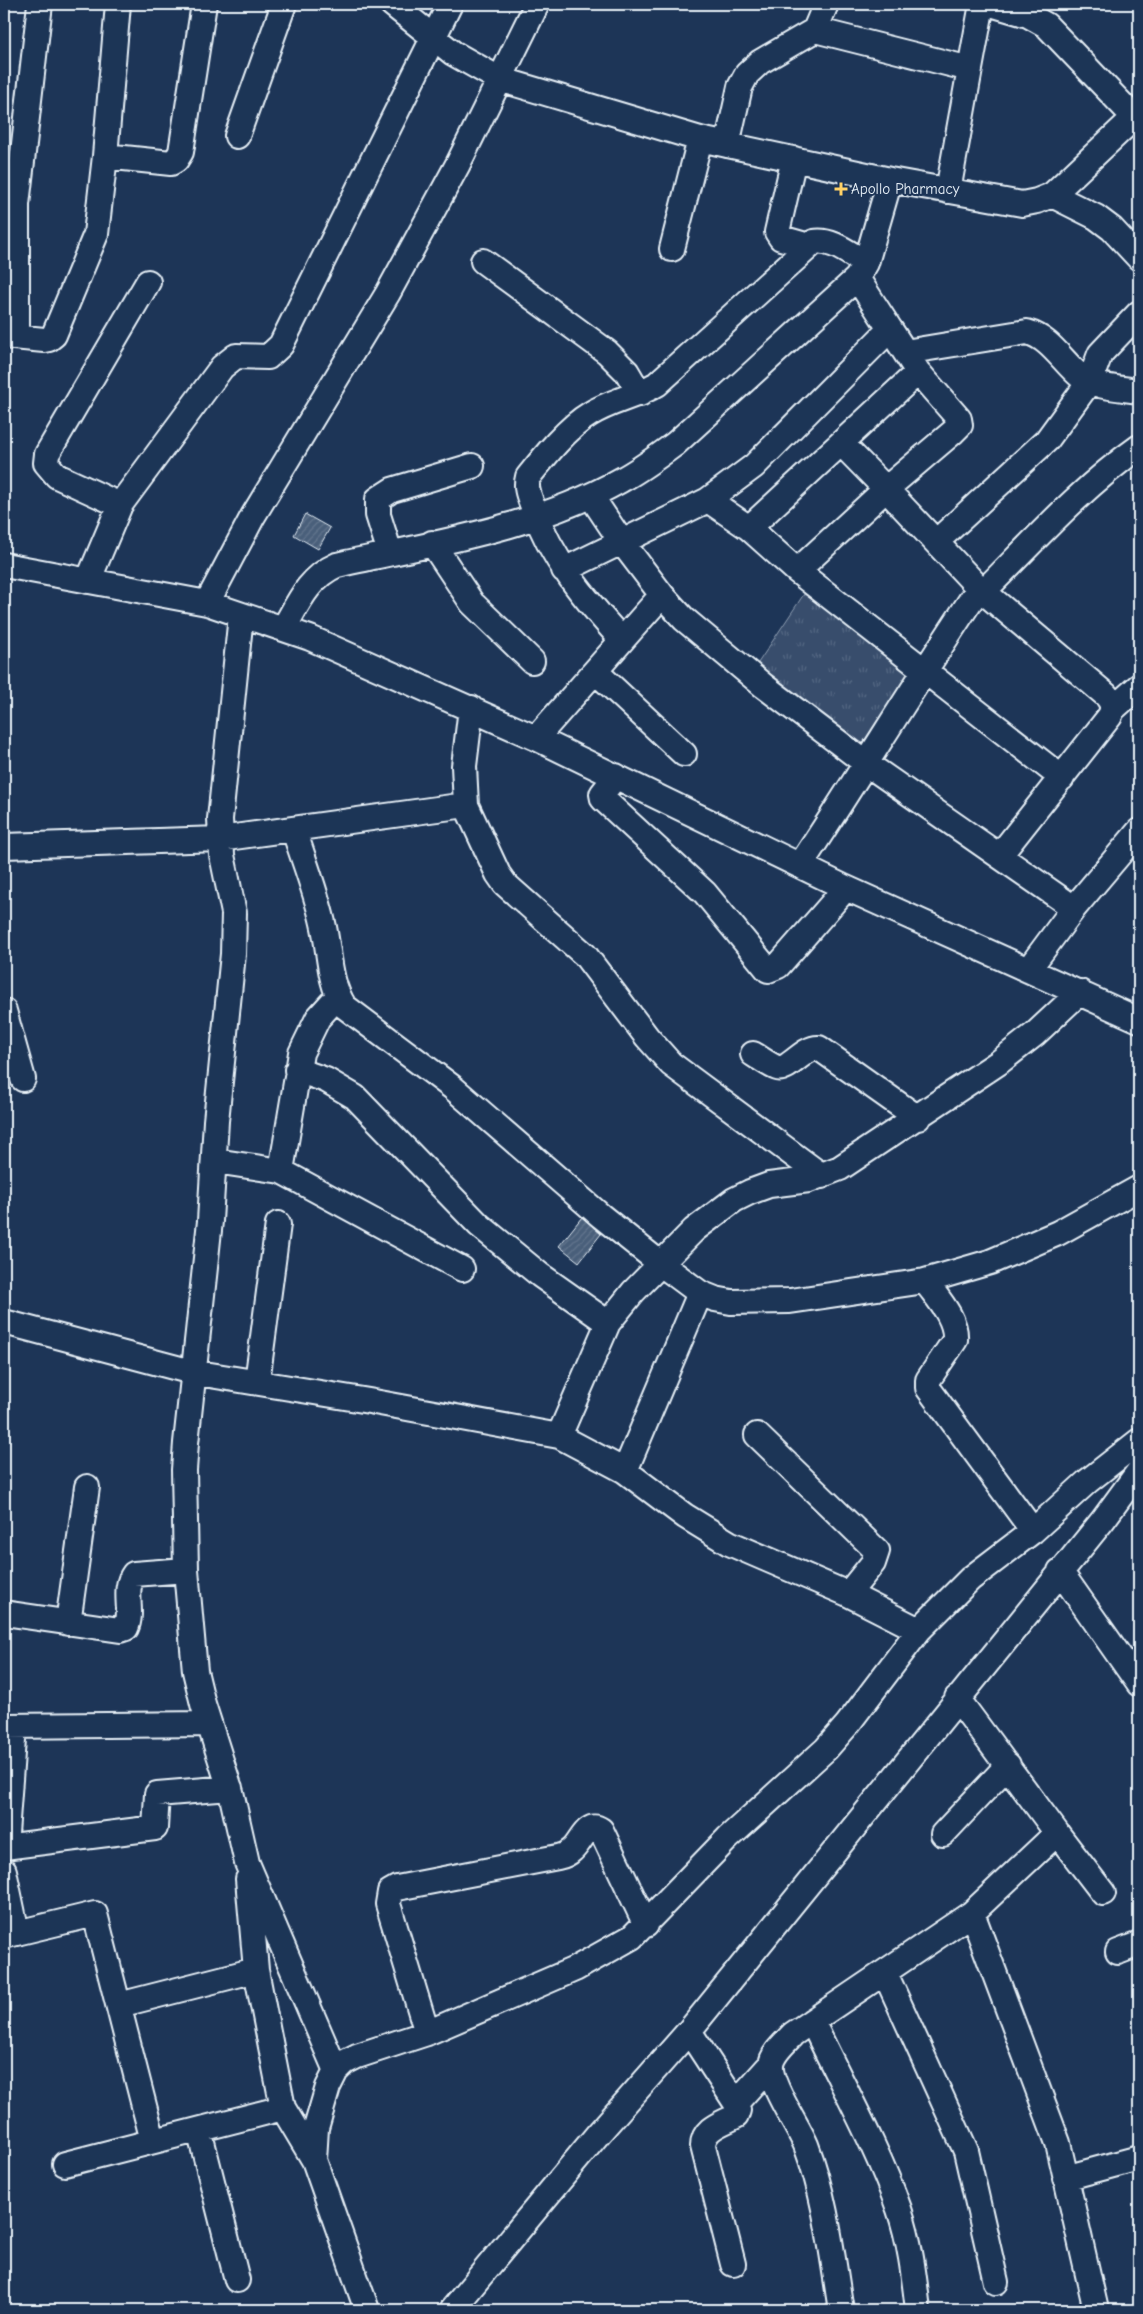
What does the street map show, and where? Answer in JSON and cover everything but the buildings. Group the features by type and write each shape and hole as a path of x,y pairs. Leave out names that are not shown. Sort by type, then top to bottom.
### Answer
{"street":[{"path":"40,4 17,205 10,336 44,340 50,339 54,335 96,234 105,156 118,4"},
{"path":"105,156 165,163 176,160 180,152 204,4"},
{"path":"237,136 284,4"},
{"path":"392,4 434,39 472,65 499,79 700,139 948,191 1022,204 1037,202 1052,194 1137,115 1046,25 1041,11 991,4"},
{"path":"88,581 120,505 222,367 236,356 261,359 268,357 281,345 450,4"},
{"path":"207,603 252,516 388,293 458,164 537,4"},
{"path":"727,145 740,87 747,74 760,62 814,30 821,20 826,4"},
{"path":"948,191 982,4"},
{"path":"814,30 970,69"},
{"path":"672,249 700,139"},
{"path":"794,159 777,232 781,238 808,246"},
{"path":"284,628 306,589 324,570 337,565 493,529 536,516 591,496 646,466 675,444 862,270 890,180"},
{"path":"1052,194 1096,217 1112,230 1139,258"},
{"path":"622,640 576,588 564,570 536,516 525,486 528,477 579,421 600,408 640,394 666,377 808,246 821,240 832,244 862,270 890,329 918,372 959,419 960,425 886,489 797,571"},
{"path":"483,261 607,352 627,372 640,394"},
{"path":"120,505 56,476 46,463 46,454 148,282"},
{"path":"936,542 1046,440 1090,381 1100,354 1139,313"},
{"path":"564,570 708,500 754,466 890,329"},
{"path":"905,352 1027,332 1035,334 1045,341 1080,376 1101,386 1139,391"},
{"path":"749,528 918,372"},
{"path":"842,443 982,589 1106,694 1111,701 1113,710"},
{"path":"800,864 867,764 924,670 982,589 1070,504 1112,467 1139,447"},
{"path":"390,553 378,515 378,499 392,490 472,466"},
{"path":"591,496 621,541 662,595 684,619 764,686 867,764 1074,908"},
{"path":"708,500 749,528 797,571 1062,778"},
{"path":"432,543 472,603 532,661"},
{"path":"4,565 207,603 284,628 471,708 800,864 846,888 1139,1020"},
{"path":"536,738 662,595"},
{"path":"241,615 222,781 220,839 224,868 232,897 235,931 210,1221 192,1372 184,1470 186,1570 195,1670 209,1724 230,1788 247,1863 256,1970 283,2108 314,2160 367,2310"},
{"path":"595,672 684,754"},
{"path":"1000,855 1062,778 1113,710 1139,686"},
{"path":"471,708 464,766 466,805 502,879 585,955 658,1050 683,1074 822,1176"},
{"path":"616,776 602,794 603,799 705,893 768,970 778,966 846,888"},
{"path":"4,846 220,839 466,805"},
{"path":"294,830 324,924 332,978 338,996 353,1014 452,1086 661,1264 700,1293 731,1302 790,1301 925,1281 990,1262 1058,1233 1139,1188"},
{"path":"1028,970 1074,908 1139,831"},
{"path":"559,1436 608,1323 633,1292 694,1230 734,1200 769,1186 822,1176 840,1168 918,1118 1019,1048 1080,992"},
{"path":"281,1171 301,1053 318,1018 338,996"},
{"path":"4,1010 23,1079"},
{"path":"753,1054 778,1068 783,1068 808,1049 819,1048 918,1118"},
{"path":"297,1070 326,1080 355,1097 479,1224 540,1275 608,1323"},
{"path":"214,1161 281,1171 462,1269"},
{"path":"257,1382 278,1224"},
{"path":"925,1281 953,1322 956,1333 955,1340 928,1380 928,1388 1033,1531"},
{"path":"625,1471 700,1293"},
{"path":"4,1322 192,1372 490,1422 559,1436 625,1471 685,1516 722,1539 848,1594 918,1630"},
{"path":"757,1435 877,1551 873,1563 848,1594"},
{"path":"314,2160 316,2128 328,2087 336,2071 345,2062 356,2056 427,2033 574,1969 618,1947 646,1925 728,1838 826,1749 847,1726 918,1630 970,1579 1033,1531 1088,1481 1139,1441"},
{"path":"452,2310 598,2134 689,2031 1103,1520 1139,1471"},
{"path":"68,1623 87,1487"},
{"path":"4,1613 112,1630 126,1628 129,1621 129,1580 134,1574 186,1570"},
{"path":"1060,1571 1139,1684"},
{"path":"957,1698 1103,1893"},
{"path":"209,1724 9,1726 4,1847 155,1828 157,1794 230,1788"},
{"path":"943,1834 1008,1765"},
{"path":"427,2033 388,1904 387,1898 390,1892 397,1888 558,1858 572,1851 587,1830 591,1827 597,1827 601,1830 646,1925"},
{"path":"736,2103 771,2064 778,2050 793,2034 972,1913 1057,1833"},
{"path":"247,1863 336,2071"},
{"path":"4,1870 10,1934 95,1914 153,2141"},
{"path":"972,1913 1049,2118 1096,2310"},
{"path":"119,2005 256,1970"},
{"path":"884,1973 966,2152 996,2282"},
{"path":"812,2021 886,2176 899,2210 907,2241 918,2310"},
{"path":"689,2031 736,2103 738,2110 736,2116 706,2132 703,2137 703,2146 733,2264"},
{"path":"771,2064 772,2078 805,2142 815,2169 826,2219 841,2310"},
{"path":"66,2164 283,2108"},
{"path":"199,2130 237,2280"},
{"path":"1065,2178 1139,2158"}],"green space":[{"path":"804,594 912,668 860,748 754,669"}],"place":[{"name":"Apollo Pharmacy","path":"841,189"}]}
